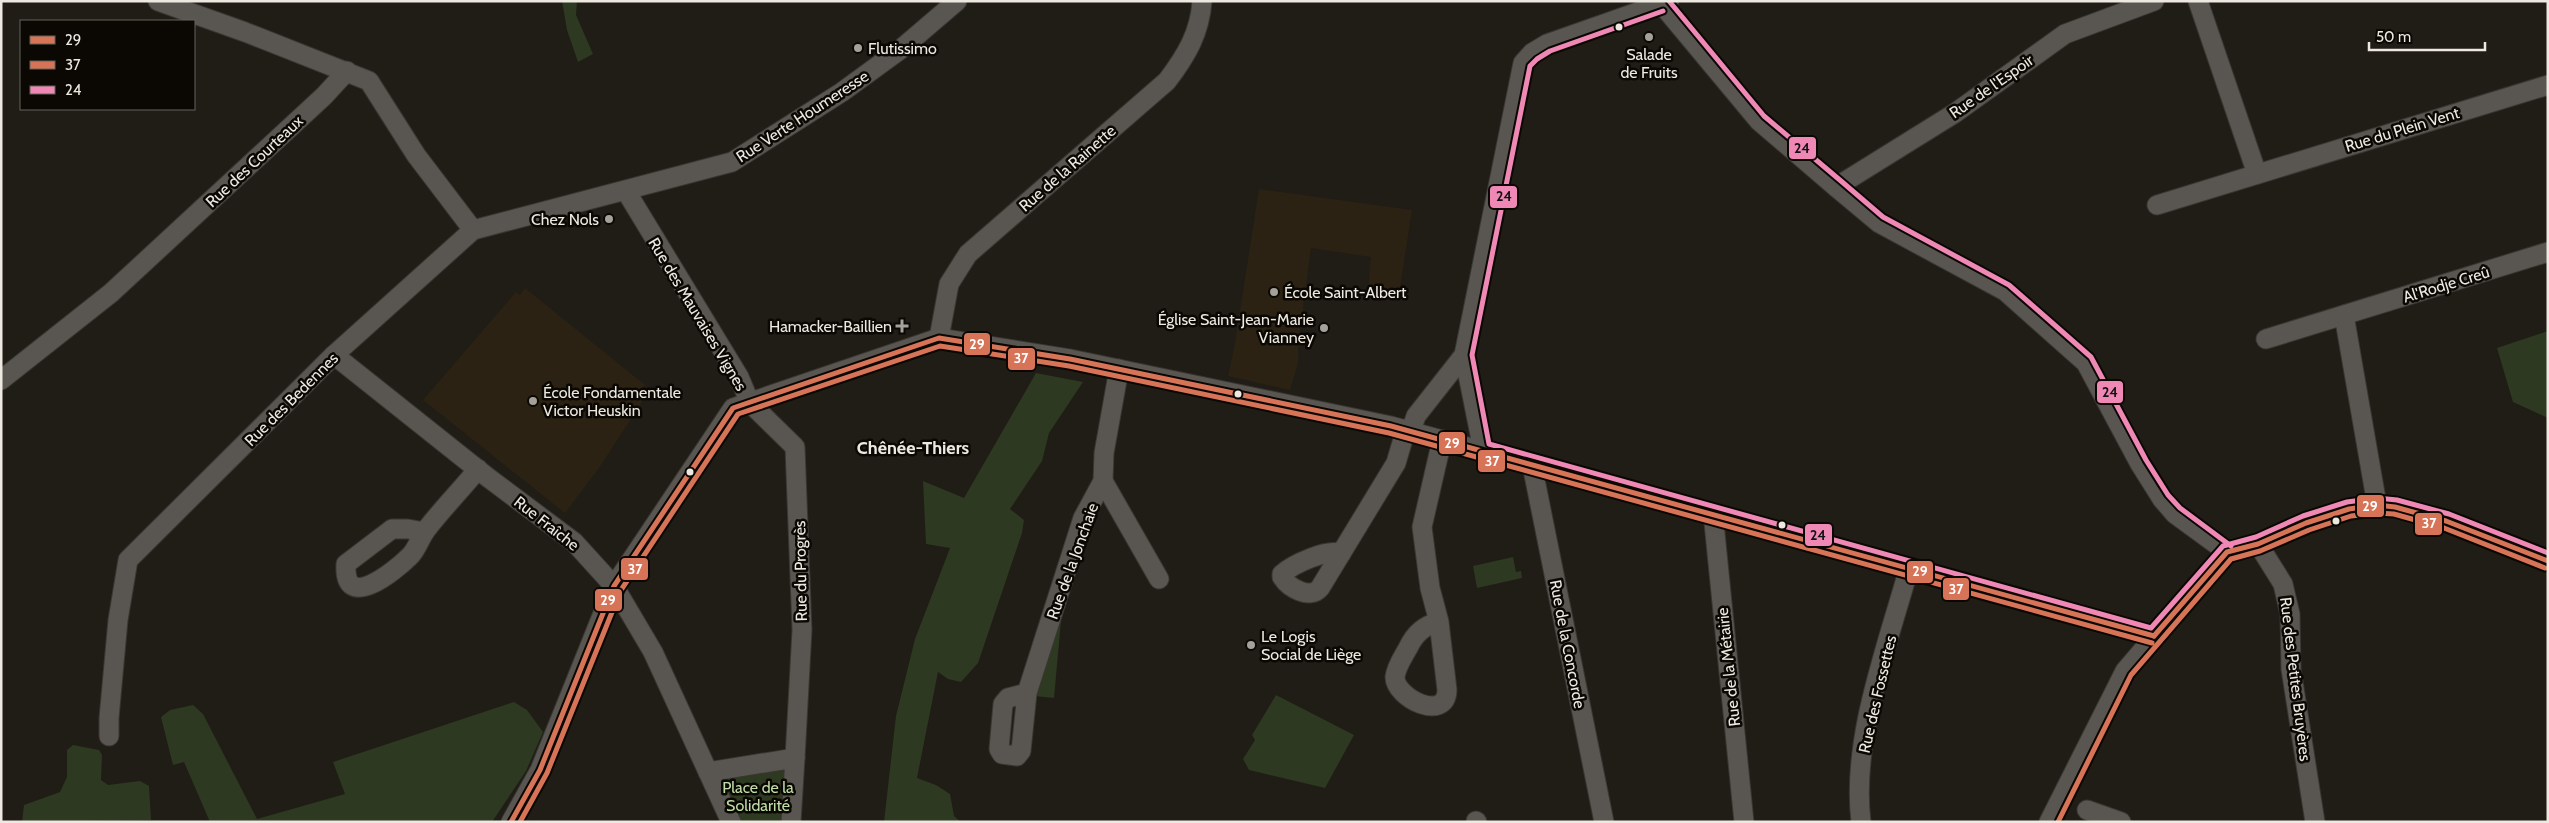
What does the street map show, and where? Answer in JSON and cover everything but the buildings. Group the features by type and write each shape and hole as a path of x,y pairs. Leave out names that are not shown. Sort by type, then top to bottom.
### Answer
{"street":[{"path":"158,1 369,81 416,155 473,230"},
{"name":"Rue Verte Houmeresse","path":"626,192 732,162 842,92 901,49 957,1"},
{"name":"Rue de la Rainette","path":"939,338 949,284 968,254 1167,81 1188,53 1201,20 1202,1"},
{"name":"Rue de l'Espoir","path":"1836,187 1956,112 2065,34 2154,1"},
{"path":"2198,1 2257,174"},
{"path":"1483,450 1464,355 1523,63 1532,53 1547,44 1662,2 1759,121 1836,187 1879,223 2005,292 2086,363 2140,464 2162,499 2175,514 2227,552"},
{"name":"Rue des Courteaux","path":"1,380 112,293 324,96 346,71"},
{"name":"Rue du Plein Vent","path":"2157,205 2548,85"},
{"name":"Rue des Bedennes","path":"109,736 118,620 128,560 334,355 473,230 626,192"},
{"name":"Rue des Mauvaises Vignes","path":"511,822 540,770 614,586 733,408 750,403 739,377 626,192"},
{"name":"Al'Rodje Creû","path":"2266,339 2548,252"},
{"path":"2344,315 2377,505"},
{"path":"750,403 939,338 1119,369 1408,430 2154,636"},
{"name":"Rue Fraîche","path":"334,355 574,542 614,586 653,652 708,772"},
{"path":"1341,554 1396,463 1408,430 1416,416 1464,355"},
{"name":"Rue de la Jonchaie","path":"1027,693 1084,518 1103,481 1104,453 1119,369"},
{"name":"Rue du Progrès","path":"750,403 795,447 802,630 795,758"},
{"path":"1439,622 1430,588 1422,527 1442,440"},
{"name":"Rue de la Concorde","path":"1532,465 1604,822"},
{"path":"424,532 478,469"},
{"path":"1103,481 1159,578"},
{"path":"2048,822 2125,671 2227,552 2258,544 2306,522 2349,509 2377,505 2395,507 2446,521 2548,561"},
{"name":"Rue de la Métairie","path":"1713,513 1744,822"},
{"name":"Rue des Petites Bruyères","path":"2258,544 2283,584 2288,605 2291,668 2315,822"},
{"name":"Rue des Fossettes","path":"1861,822 1858,802 1866,723 1909,568"},
{"path":"731,822 708,772 795,758 791,822"},
{"path":"2087,810 2121,822"}],"shaded area":[{"name":"École Saint-Albert","path":"1259,189 1412,210 1399,294 1368,290 1371,257 1311,248 1298,345 1298,363 1290,390 1228,376 1235,343"},
{"name":"École Fondamentale Victor Heuskin","path":"525,288 645,385 635,396 642,402 599,468 565,513 423,400 516,292 520,295"}],"green space":[{"path":"562,1 577,1 576,15 593,54 578,62 567,30"},
{"path":"2548,331 2548,418 2513,402 2497,348"},
{"path":"1036,373 1083,382 1049,433 1042,461 1010,509 1024,520 1022,533 978,663 961,682 948,679 938,672 917,778 936,785 950,794 954,816 961,822 884,822 896,716 915,639 950,548 926,544 923,481 964,498"},
{"path":"1513,557 1516,572 1521,571 1522,578 1477,588 1473,566"},
{"path":"1062,610 1054,698 1034,696"},
{"path":"1276,695 1354,735 1325,788 1249,770 1243,759 1255,740 1252,735"},
{"path":"514,702 527,710 543,732 526,771 492,822 210,822 184,762 173,765 161,717 170,710 193,705 203,714 257,819 345,794 333,762"},
{"path":"73,745 99,750 102,755 101,780 108,785 140,781 149,786 151,820 22,822 24,805 60,792 67,777 67,750"},
{"name":"Place de la Solidarité","path":"781,767 785,770 782,822 739,822 719,780 721,774"}],"transit line":[{"name":"24","path":"1669,1 1764,116 1883,217 2009,285 2091,357 2146,460 2168,495 2180,508 2231,546"},
{"name":"24","path":"1663,11 1550,51 1530,66 1472,355 1489,444 2151,628 2223,546 2256,537 2303,516 2347,502 2377,498 2397,500 2449,514 2548,553"},
{"name":"29","path":"511,822 540,770 614,586 733,408 939,338 1070,359 1391,426 2154,636"},
{"name":"37","path":"520,822 547,773 621,590 738,414 940,346 1069,366 1389,433 2152,643"},
{"name":"29","path":"2154,636 2227,552 2258,544 2306,523 2349,509 2377,505 2395,507 2446,521 2548,561"},
{"name":"37","path":"2058,822 2131,675 2231,559 2260,551 2309,530 2351,516 2377,513 2394,514 2444,528 2545,568"}],"place":[{"name":"Salade de Fruits","path":"1649,37"},
{"name":"Flutissimo","path":"858,48"},
{"name":"Chez Nols","path":"609,219"},
{"name":"École Saint-Albert","path":"1274,292"},
{"name":"Hamacker-Baillien","path":"902,326"},
{"name":"Église Saint-Jean-Marie Vianney","path":"1324,328"},
{"name":"École Fondamentale Victor Heuskin","path":"533,401"},
{"name":"Le Logis Social de Liège","path":"1251,645"}],"district":[{"name":"Chênée-Thiers","path":"913,448"}]}
